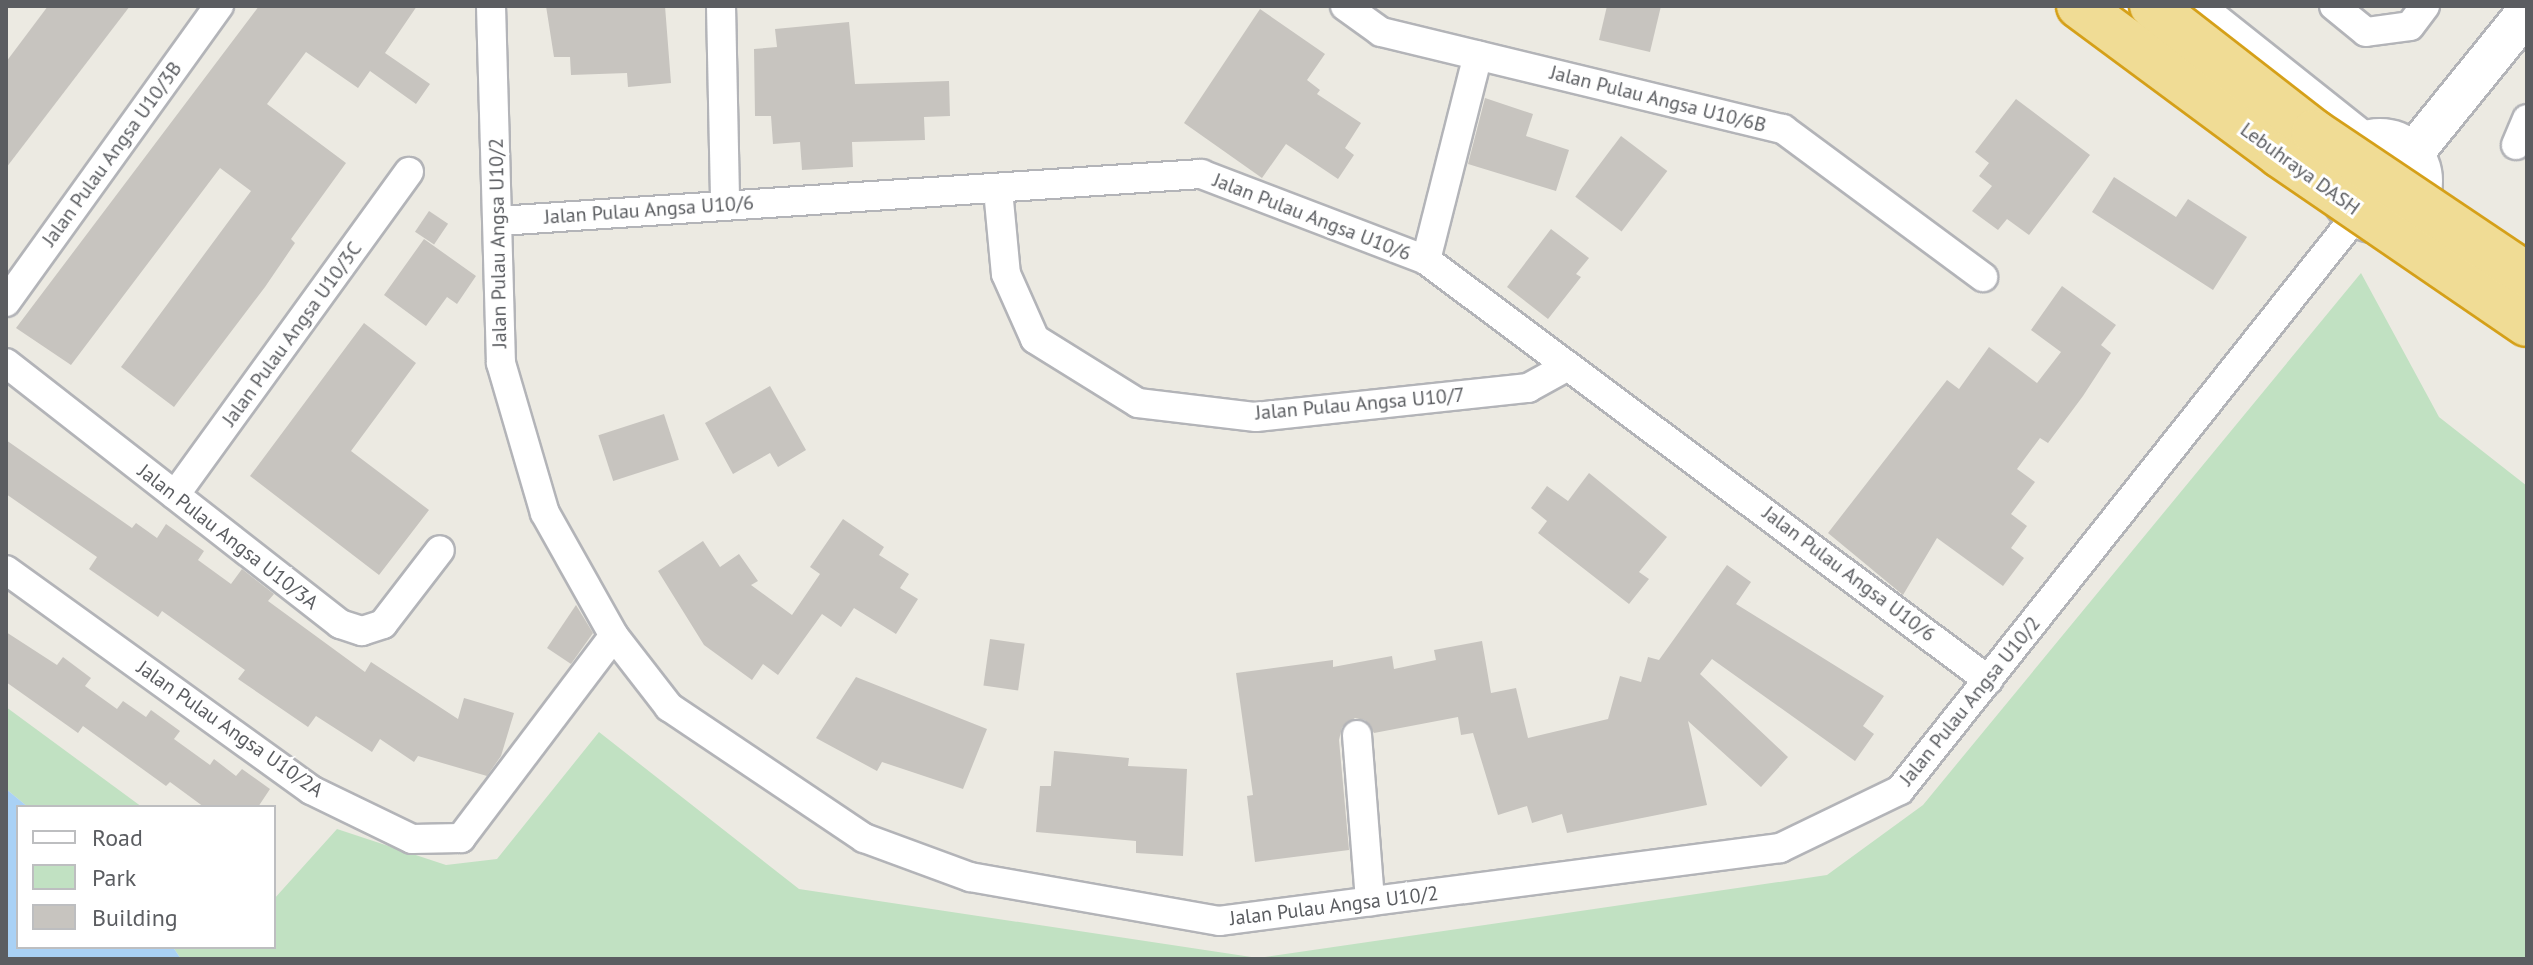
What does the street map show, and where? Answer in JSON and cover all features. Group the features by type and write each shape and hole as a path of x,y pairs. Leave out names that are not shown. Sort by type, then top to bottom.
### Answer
{"highway":[{"name":"Lebuhraya DASH","path":"2079,6 2280,155 2527,324"},
{"name":"Lebuhraya DASH","path":"2152,6 2314,132 2527,274"}],"street":[{"name":"Jalan Pulau Angsa U10/3B","path":"6,302 219,6"},
{"name":"Jalan Pulau Angsa U10/2","path":"491,6 501,363 545,513 614,636 669,707 864,838 970,877 1219,921 1780,848 1900,790 1988,680 2375,218"},
{"path":"721,6 725,204"},
{"name":"Jalan Pulau Angsa U10/6B","path":"1345,6 1381,32 1783,129 1983,277"},
{"path":"2123,6 2338,175"},
{"path":"2191,6 2362,142"},
{"path":"2334,6 2366,32 2410,26 2425,6"},
{"path":"2413,153 2527,12"},
{"path":"1426,260 1478,55"},
{"path":"2375,218 2405,215 2420,192 2422,178 2413,153 2389,140 2362,142 2350,150 2338,175 2341,198 2375,218 2527,332"},
{"name":"Jalan Pulau Angsa U10/3C","path":"175,495 409,172"},
{"name":"Jalan Pulau Angsa U10/6","path":"499,221 725,204 998,190 1201,174 1426,260 1566,367 1799,535 1988,680"},
{"name":"Jalan Pulau Angsa U10/7","path":"998,190 1006,274 1035,339 1138,403 1256,417 1528,388 1566,367"},
{"path":"2420,192 2527,274"},
{"name":"Jalan Pulau Angsa U10/3A","path":"6,363 340,624 362,631 383,624 440,550"},
{"name":"Jalan Pulau Angsa U10/2A","path":"6,570 311,790 412,839 461,838 614,636"},
{"path":"1357,735 1370,901"}],"green space":[{"path":"2361,273 2439,417 2527,486 2527,959 181,959 174,949 276,949 276,897 337,829 446,865 497,859 599,732 799,889 1258,958 1827,875 1923,805"},
{"path":"6,707 139,805 26,805 6,789"}],"water":[{"path":"6,789 26,805 16,805 16,949 174,949 181,959 6,959"}],"building":[{"path":"48,6 130,6 6,168 6,62"},
{"path":"259,6 417,6 385,53 430,84 416,104 370,71 358,88 306,52 267,104 346,163 291,239 295,243 265,287 174,407 121,367 251,191 220,168 71,365 16,328"},
{"path":"546,6 665,6 671,83 628,87 627,73 571,75 570,57 554,57"},
{"path":"1607,6 1661,6 1650,52 1599,40"},
{"path":"1260,9 1325,54 1307,80 1320,90 1317,94 1361,123 1345,148 1354,155 1338,179 1286,144 1262,178 1184,123"},
{"path":"849,22 855,84 949,81 950,116 924,117 925,140 852,142 853,167 802,170 800,142 773,144 771,116 755,116 754,49 777,47 775,29"},
{"path":"1485,98 1533,114 1526,136 1569,150 1556,191 1468,164"},
{"path":"2016,99 2090,155 2029,235 2007,219 1998,230 1972,211 1992,186 1979,176 1989,163 1975,152"},
{"path":"1621,136 1667,171 1622,232 1575,197"},
{"path":"2114,177 2176,217 2188,199 2247,237 2213,290 2092,212"},
{"path":"429,211 448,224 434,245 415,232"},
{"path":"1551,229 1589,258 1576,274 1581,277 1548,319 1507,287"},
{"path":"424,239 476,276 457,304 447,297 426,326 384,295"},
{"path":"2062,286 2116,325 2101,345 2111,353 2083,396 2048,443 2040,438 2017,469 2035,482 2011,514 2027,526 2011,548 2024,558 2003,586 1937,538 1903,595 1828,533 1947,380 1959,389 1989,347 2037,383 2061,352 2031,330"},
{"path":"364,323 416,363 351,451 429,510 379,575 250,476"},
{"path":"770,386 806,450 778,467 770,453 733,474 705,423"},
{"path":"664,414 679,460 613,481 598,435"},
{"path":"6,440 132,528 136,523 157,538 166,524 204,551 198,560 231,584 242,569 274,594 268,601 365,672 371,662 458,719 464,698 514,713 501,756 487,776 418,756 414,762 380,739 372,752 316,716 308,727 238,679 245,670 162,611 158,617 89,569 97,557 6,494"},
{"path":"1589,473 1667,537 1639,572 1649,579 1629,604 1538,533 1547,521 1531,508 1547,486 1568,501"},
{"path":"843,519 884,547 879,555 909,574 900,588 918,599 896,634 854,608 841,627 822,614 778,675 763,664 752,680 704,645 658,571 703,541 720,567 739,554 758,581 751,585 792,615 820,574 810,567"},
{"path":"1727,565 1751,582 1736,604 1884,696 1863,726 1874,734 1855,761 1712,659 1700,674 1788,757 1761,787 1688,721 1707,805 1567,833 1562,814 1532,823 1527,806 1498,815 1473,733 1461,735 1458,717 1374,733 1365,720 1355,718 1342,727 1339,740 1349,850 1255,862 1247,796 1253,795 1236,673 1333,660 1333,667 1392,656 1394,669 1436,660 1434,650 1482,641 1491,693 1516,688 1528,738 1608,719 1620,676 1641,682 1648,657 1659,660"},
{"path":"576,605 593,633 571,664 547,648"},
{"path":"6,632 57,665 63,657 91,678 85,686 117,709 123,701 146,717 151,710 180,731 174,739 210,765 214,759 236,776 242,769 270,789 259,805 201,805 170,782 166,786 83,726 78,733 6,682"},
{"path":"990,639 1025,644 1018,690 983,686"},
{"path":"856,677 987,729 963,789 882,762 877,771 816,738"},
{"path":"1054,751 1129,758 1128,766 1187,769 1183,856 1136,853 1136,841 1036,832 1040,786 1051,786"}]}
